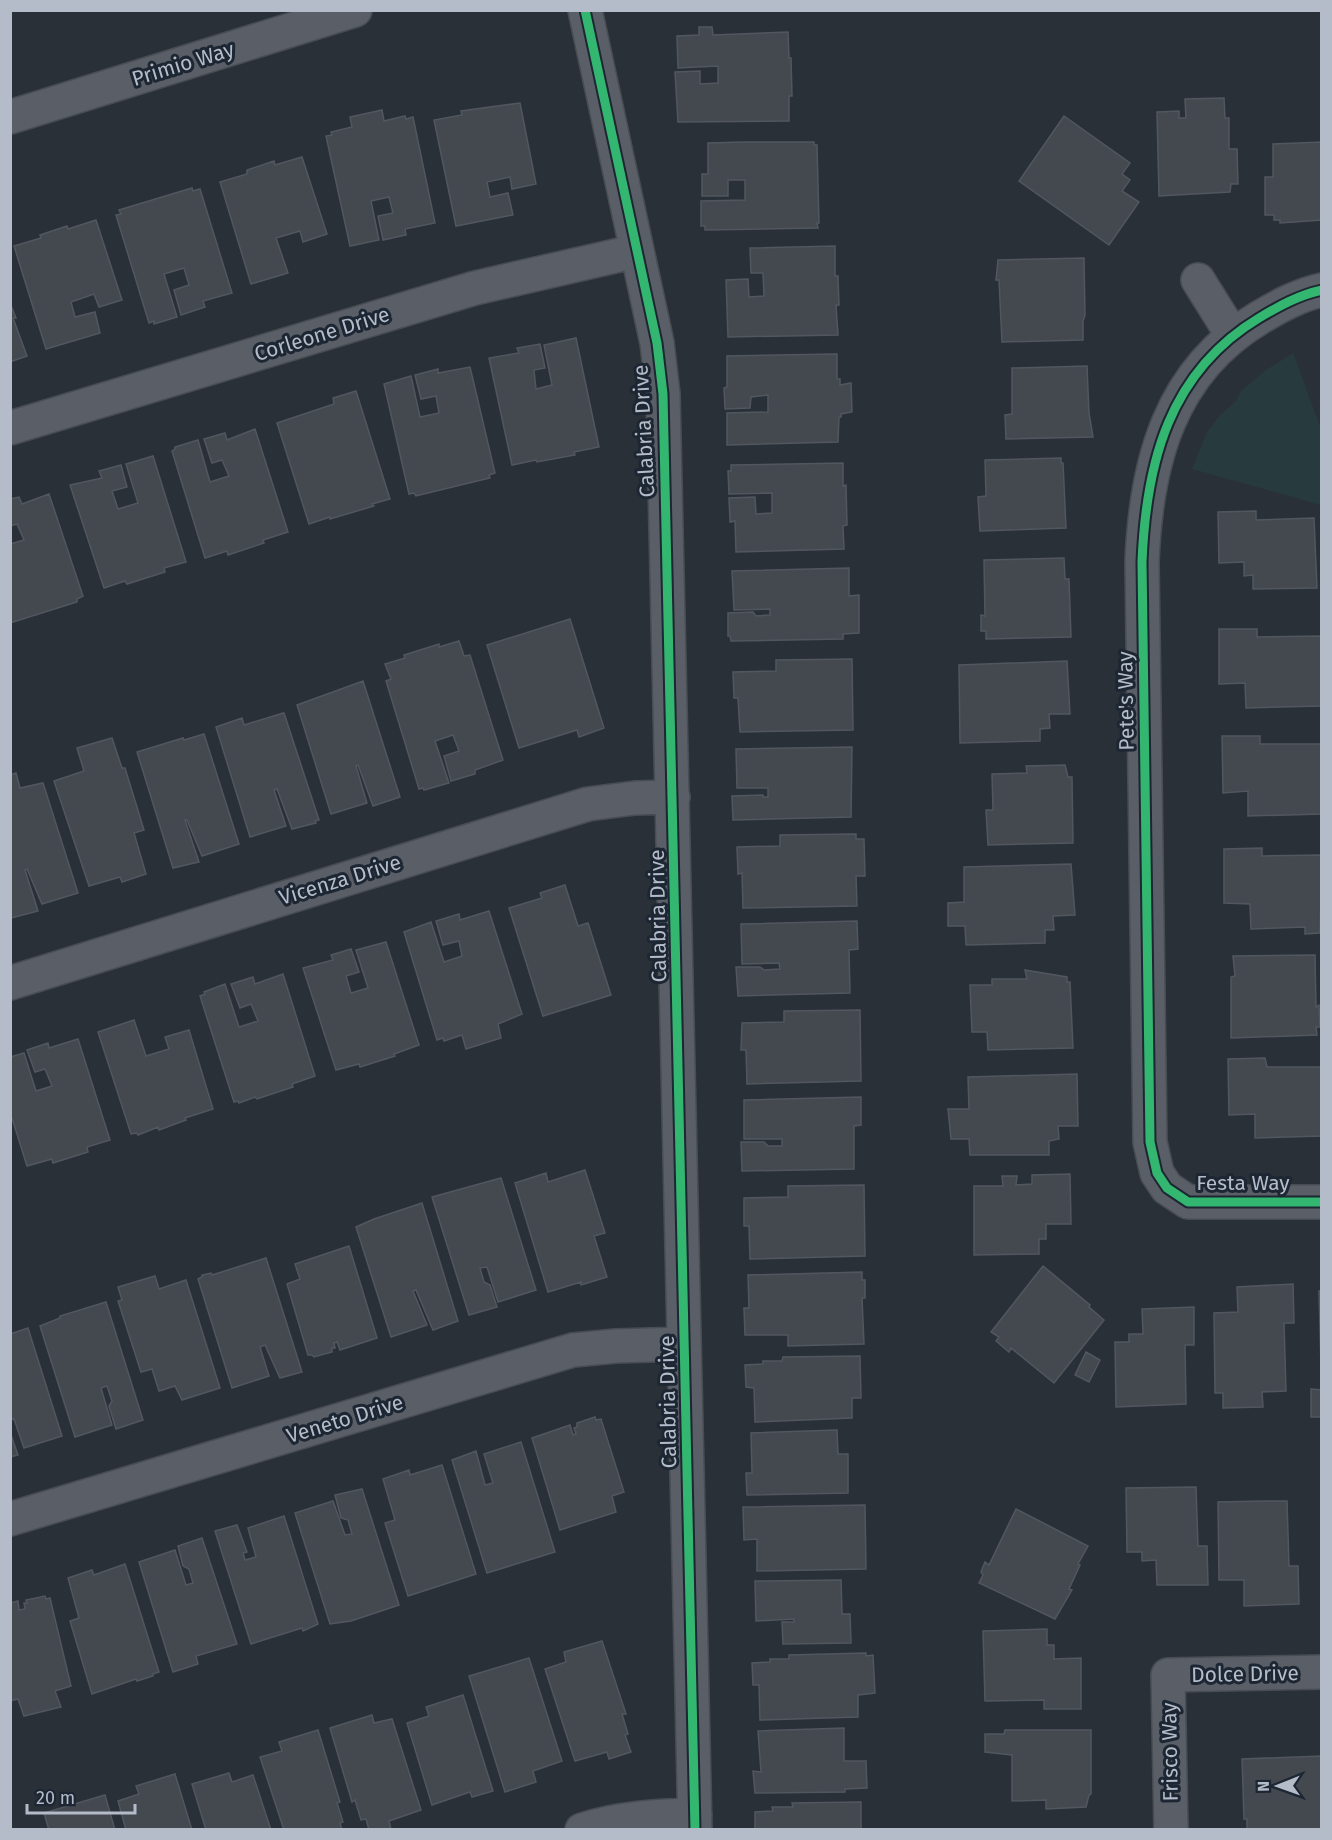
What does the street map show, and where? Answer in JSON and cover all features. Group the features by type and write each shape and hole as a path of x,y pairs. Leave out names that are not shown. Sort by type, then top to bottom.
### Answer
{"street":[{"name":"Primio Way","path":"10,117 355,10"},
{"name":"Calabria Drive","path":"585,10 657,343 663,394 695,1822"},
{"name":"Corleone Drive","path":"10,429 475,288 637,251"},
{"path":"1198,280 1233,336"},
{"name":"Pete's Way","path":"1159,1197 1157,1173 1150,1142 1142,561 1143,529 1152,471 1168,420 1180,397 1200,370 1233,336 1251,323 1290,300 1322,290"},
{"name":"Vicenza Drive","path":"10,982 588,804 635,798 673,797"},
{"name":"Festa Way","path":"1159,1197 1198,1204 1322,1202"},
{"name":"Veneto Drive","path":"10,1520 573,1350 684,1344"},
{"name":"Dolce Drive","path":"1168,1676 1322,1672"},
{"name":"Frisco Way","path":"1168,1676 1171,1830"},
{"path":"582,1830 606,1822 649,1817 695,1822"}],"green space":[{"path":"1293,353 1321,429 1321,505 1192,469 1207,432 1221,414 1236,401 1241,391 1266,370"}],"building":[{"path":"699,27 712,27 713,35 788,32 792,96 789,96 789,121 678,122 675,72 700,71 700,84 718,83 718,66 678,68 677,36 699,35"},
{"path":"1224,98 1225,118 1229,118 1229,149 1237,149 1238,184 1231,184 1230,192 1159,196 1157,112 1179,111 1179,118 1186,118 1185,99"},
{"path":"520,103 536,184 512,189 510,177 487,182 490,197 508,193 513,215 456,226 434,120 462,115 461,111"},
{"path":"382,110 384,121 405,116 406,119 413,117 435,223 405,229 406,235 383,240 378,216 393,213 389,197 371,201 379,240 350,246 326,136 332,135 331,132 352,127 350,117"},
{"path":"1064,116 1130,163 1122,174 1130,180 1122,191 1139,202 1109,245 1019,181"},
{"path":"814,142 814,145 817,145 818,228 705,230 705,226 701,226 701,201 745,200 745,180 728,180 728,196 702,196 702,174 708,174 708,143"},
{"path":"1322,142 1322,220 1280,223 1280,220 1274,220 1274,215 1265,215 1265,177 1273,177 1273,144"},
{"path":"302,157 327,234 303,242 300,231 276,238 288,273 251,284 220,182 247,174 247,170 274,161 275,165"},
{"path":"192,188 193,191 200,189 232,293 203,301 205,307 181,315 174,290 189,285 184,268 164,274 177,317 154,324 154,321 149,323 116,215 121,214 119,210"},
{"path":"96,220 122,300 99,307 94,294 71,302 75,317 95,312 100,333 46,349 14,246 41,238 40,235 67,226 68,229"},
{"path":"835,246 835,276 838,276 839,305 836,305 838,335 728,337 726,280 748,279 749,297 764,296 763,273 751,273 750,248"},
{"path":"1084,258 1083,340 1002,342 999,280 996,280 998,260"},
{"path":"10,303 27,356 10,362"},
{"path":"576,338 599,447 574,452 575,455 512,465 489,358 519,353 517,348 540,344 545,368 534,370 536,389 552,385 544,345"},
{"path":"837,354 837,379 840,379 840,385 851,383 852,412 841,414 839,417 838,442 727,445 727,413 768,412 768,395 751,397 750,408 725,409 727,356"},
{"path":"1087,366 1089,413 1093,437 1006,439 1005,415 1012,414 1012,368"},
{"path":"470,367 495,473 489,475 490,478 416,496 414,493 409,494 384,384 411,376 420,417 439,413 436,396 421,399 415,375 438,369 438,373"},
{"path":"356,391 390,499 372,504 374,506 309,524 277,423 334,404 333,398"},
{"path":"255,429 288,532 228,555 227,551 205,558 172,451 175,447 198,440 210,482 229,476 222,460 212,463 204,439 225,433 227,440"},
{"path":"153,456 186,562 164,568 165,572 127,584 125,581 104,588 70,485 102,478 99,471 121,465 127,487 112,491 118,509 138,503 126,464"},
{"path":"1061,458 1066,528 980,531 978,497 986,496 985,460"},
{"path":"843,463 847,525 843,526 844,549 736,552 735,521 730,522 729,498 755,497 756,514 772,513 772,493 729,494 728,471 731,471 731,465"},
{"path":"49,494 83,596 77,599 77,602 10,623 10,544 24,540 17,524 10,526 10,499 19,497 22,504"},
{"path":"1256,511 1256,520 1314,518 1317,588 1253,589 1253,575 1244,576 1244,562 1219,563 1218,512"},
{"path":"1064,558 1065,579 1069,579 1071,637 986,639 986,631 981,631 981,615 985,616 984,560"},
{"path":"849,568 849,596 859,595 859,633 843,634 843,639 731,641 728,636 728,613 753,612 756,616 770,615 770,609 734,610 732,571"},
{"path":"570,619 604,728 579,737 577,730 519,748 487,645"},
{"path":"1219,629 1257,629 1257,637 1322,636 1322,706 1246,708 1245,683 1219,684"},
{"path":"459,641 464,656 470,655 503,760 475,770 475,774 451,781 444,756 459,751 453,735 435,741 449,783 424,790 419,789 386,681 391,679 385,664 405,658 404,655 439,644 439,647"},
{"path":"852,659 853,730 740,732 738,698 734,698 733,672 776,671 776,660"},
{"path":"1067,661 1070,714 1049,714 1050,728 1040,729 1040,741 960,743 959,665"},
{"path":"363,681 400,797 373,806 358,765 356,766 367,803 331,814 297,705"},
{"path":"284,713 319,820 315,821 316,823 292,829 277,789 274,790 286,826 250,837 216,727 242,718 244,725"},
{"path":"204,734 239,844 202,856 187,820 185,820 199,862 173,868 137,752"},
{"path":"1222,736 1260,736 1260,744 1322,744 1322,814 1248,816 1248,791 1223,793"},
{"path":"112,738 122,768 125,768 144,830 134,833 146,874 122,882 120,877 89,886 54,781 84,771 77,748"},
{"path":"852,747 851,817 733,820 732,796 763,795 763,797 768,797 768,788 737,788 736,749"},
{"path":"1065,765 1068,777 1072,777 1073,843 988,845 986,810 993,810 992,774 1027,773 1026,766"},
{"path":"16,773 20,788 43,783 78,893 42,904 27,869 25,870 38,911 11,918 10,775"},
{"path":"856,834 856,839 864,839 865,876 856,876 857,906 743,908 742,873 738,874 737,847 780,846 780,835"},
{"path":"1262,848 1262,856 1322,855 1320,933 1305,934 1305,927 1251,929 1250,904 1224,903 1224,849"},
{"path":"1071,864 1075,915 1053,916 1054,930 1045,930 1045,943 966,945 965,926 948,926 948,903 964,902 964,867"},
{"path":"565,885 578,926 588,923 611,995 543,1016 509,908 542,898 540,893"},
{"path":"489,911 522,1014 498,1024 501,1038 466,1049 462,1035 444,1041 443,1038 437,1040 404,932 431,922 444,962 462,956 459,941 443,945 436,921 459,914 460,920"},
{"path":"857,921 858,949 849,950 850,993 738,996 736,967 780,969 779,963 742,964 741,924"},
{"path":"386,942 419,1045 394,1054 395,1056 360,1067 359,1064 336,1070 303,968 333,960 331,955 351,949 359,972 346,976 351,993 368,988 356,950"},
{"path":"1315,955 1316,1007 1319,1005 1320,1027 1316,1027 1317,1035 1231,1038 1231,977 1235,976 1233,956"},
{"path":"1025,970 1067,977 1067,982 1070,982 1073,1048 988,1050 987,1032 972,1032 970,985 992,985 992,979 1027,979"},
{"path":"283,974 315,1076 292,1084 293,1087 257,1099 255,1097 239,1103 234,1102 200,996 205,994 204,992 225,984 239,1027 258,1021 251,1004 240,1008 231,984 253,977 255,984"},
{"path":"860,1010 861,1081 747,1084 746,1050 741,1050 742,1023 784,1022 784,1011"},
{"path":"134,1020 146,1056 169,1049 165,1037 189,1030 213,1109 159,1130 158,1127 138,1135 137,1133 131,1134 98,1032"},
{"path":"78,1039 110,1140 87,1147 88,1152 53,1163 52,1159 27,1166 10,1112 10,1057 24,1053 36,1091 52,1086 45,1069 35,1072 27,1050 48,1043 49,1048"},
{"path":"1265,1058 1267,1067 1322,1067 1322,1136 1255,1138 1255,1114 1229,1115 1228,1059"},
{"path":"1077,1074 1078,1126 1058,1126 1059,1139 1049,1141 1049,1155 970,1155 969,1139 951,1139 948,1109 969,1109 968,1077"},
{"path":"861,1097 861,1125 854,1126 854,1169 742,1171 741,1142 764,1142 768,1146 782,1146 782,1139 744,1139 744,1100"},
{"path":"585,1170 605,1233 594,1236 607,1277 548,1292 515,1183 546,1173 548,1182"},
{"path":"1070,1174 1071,1224 1046,1224 1046,1239 1039,1239 1039,1254 974,1255 974,1186 1003,1186 1002,1176 1017,1176 1016,1185 1032,1184 1032,1175"},
{"path":"501,1178 536,1290 498,1302 487,1267 480,1268 484,1282 490,1285 497,1307 469,1315 432,1197"},
{"path":"864,1185 865,1256 750,1259 749,1226 744,1226 744,1198 788,1197 788,1186"},
{"path":"422,1203 458,1321 433,1330 416,1290 413,1291 427,1325 391,1337 356,1227"},
{"path":"349,1246 377,1338 340,1350 337,1342 334,1343 335,1348 332,1348 332,1352 314,1357 308,1355 287,1284 300,1279 295,1264"},
{"path":"266,1258 302,1372 280,1378 265,1345 260,1347 269,1376 232,1388 198,1279 202,1275 211,1273 212,1275"},
{"path":"1043,1266 1090,1305 1089,1307 1104,1320 1054,1383 1011,1348 1009,1352 996,1341 999,1337 991,1332"},
{"path":"862,1272 862,1280 865,1280 865,1298 862,1298 864,1344 788,1346 788,1335 745,1335 744,1308 749,1308 748,1275"},
{"path":"155,1276 159,1289 186,1280 220,1388 182,1400 175,1386 159,1391 152,1369 141,1372 118,1301 122,1300 118,1287"},
{"path":"1293,1284 1294,1323 1284,1323 1286,1391 1262,1392 1263,1407 1223,1408 1223,1393 1215,1393 1214,1313 1238,1312 1237,1287"},
{"path":"1319,1291 1322,1291 1321,1372 1321,1367"},
{"path":"106,1302 143,1420 116,1429 109,1406 112,1401 107,1386 101,1388 112,1425 75,1437 40,1326 60,1316"},
{"path":"1194,1307 1194,1345 1185,1345 1186,1404 1116,1407 1115,1342 1129,1342 1129,1334 1143,1334 1142,1309"},
{"path":"28,1328 62,1436 24,1448 14,1419 10,1420 10,1334"},
{"path":"1086,1352 1100,1360 1089,1382 1075,1375"},
{"path":"860,1356 861,1398 852,1398 852,1418 755,1422 754,1388 746,1387 745,1365 763,1364 763,1361 782,1361 783,1357"},
{"path":"1311,1389 1322,1390 1322,1417 1311,1417"},
{"path":"595,1417 596,1420 601,1419 624,1492 612,1496 616,1512 560,1530 532,1438 570,1425 573,1435 576,1434 574,1428 577,1427 577,1423"},
{"path":"837,1430 838,1454 848,1454 848,1493 747,1495 746,1473 752,1473 751,1433"},
{"path":"10,1432 18,1455 10,1457"},
{"path":"521,1442 555,1552 487,1573 452,1460 476,1451 485,1485 493,1483 484,1454"},
{"path":"442,1465 476,1574 408,1596 385,1523 395,1520 383,1479 409,1470 410,1475"},
{"path":"1196,1487 1198,1546 1207,1546 1208,1585 1157,1585 1156,1560 1142,1561 1142,1552 1127,1552 1126,1488"},
{"path":"362,1489 399,1605 351,1621 330,1624 295,1513 333,1501 345,1535 352,1534 348,1520 341,1518 335,1495"},
{"path":"1287,1501 1289,1566 1298,1566 1299,1604 1244,1606 1244,1580 1219,1580 1218,1502"},
{"path":"865,1505 866,1569 757,1571 757,1539 744,1540 743,1507"},
{"path":"1016,1509 1088,1546 1078,1564 1080,1565 1069,1589 1072,1590 1055,1619 979,1583 985,1562 989,1565"},
{"path":"284,1516 318,1624 303,1631 302,1628 251,1644 215,1531 237,1525 247,1552 243,1553 245,1560 256,1557 248,1528"},
{"path":"202,1538 237,1644 196,1656 198,1664 173,1672 139,1562 175,1550 186,1585 193,1583 189,1569 183,1566 178,1546"},
{"path":"125,1564 159,1672 153,1676 137,1681 136,1679 92,1694 70,1621 79,1618 68,1578 92,1570 94,1575"},
{"path":"841,1580 842,1614 850,1614 851,1643 783,1644 782,1622 794,1622 794,1619 756,1621 755,1581"},
{"path":"45,1596 46,1599 50,1598 71,1686 55,1691 61,1707 24,1716 18,1699 10,1701 10,1603 18,1601 19,1610 25,1609 26,1600"},
{"path":"1047,1629 1047,1645 1054,1645 1054,1659 1081,1658 1081,1709 1044,1709 1044,1700 985,1701 983,1631"},
{"path":"602,1641 626,1714 622,1714 628,1734 625,1735 631,1752 609,1759 607,1752 575,1761 545,1669 566,1662 564,1652"},
{"path":"866,1653 866,1656 873,1655 875,1693 858,1695 858,1717 760,1720 759,1685 753,1685 752,1663 770,1662 770,1659 789,1659 789,1655"},
{"path":"529,1658 562,1761 533,1771 536,1782 505,1792 469,1676"},
{"path":"463,1695 493,1791 472,1797 470,1792 432,1805 407,1723 429,1716 426,1707"},
{"path":"372,1715 374,1723 392,1719 421,1810 389,1821 391,1830 369,1830 366,1819 361,1820 355,1800 352,1802 330,1728"},
{"path":"844,1728 844,1761 866,1761 867,1788 845,1789 845,1792 755,1793 753,1771 761,1772 758,1731"},
{"path":"318,1730 340,1802 337,1803 343,1822 340,1823 342,1830 284,1830 260,1757 282,1751 279,1742"},
{"path":"1005,1730 1091,1730 1091,1794 1086,1807 1046,1809 1046,1800 1012,1801 1012,1755 985,1752 985,1734 1004,1734"},
{"path":"1322,1756 1322,1830 1247,1830 1247,1819 1244,1819 1242,1759"},
{"path":"229,1773 232,1782 253,1775 271,1830 206,1830 192,1784"},
{"path":"175,1774 192,1830 126,1830 118,1801 139,1794 136,1786"},
{"path":"105,1795 115,1830 49,1830 44,1813"},
{"path":"861,1802 861,1830 755,1830 755,1812 773,1811 772,1807 793,1807 792,1803"}],"cycle path":[{"path":"585,10 657,343 663,394 695,1830"},
{"path":"1322,290 1282,305 1228,340 1203,365 1183,393 1168,423 1157,456 1144,525 1142,562 1150,1142 1157,1173 1167,1188 1188,1202 1322,1202"}]}
